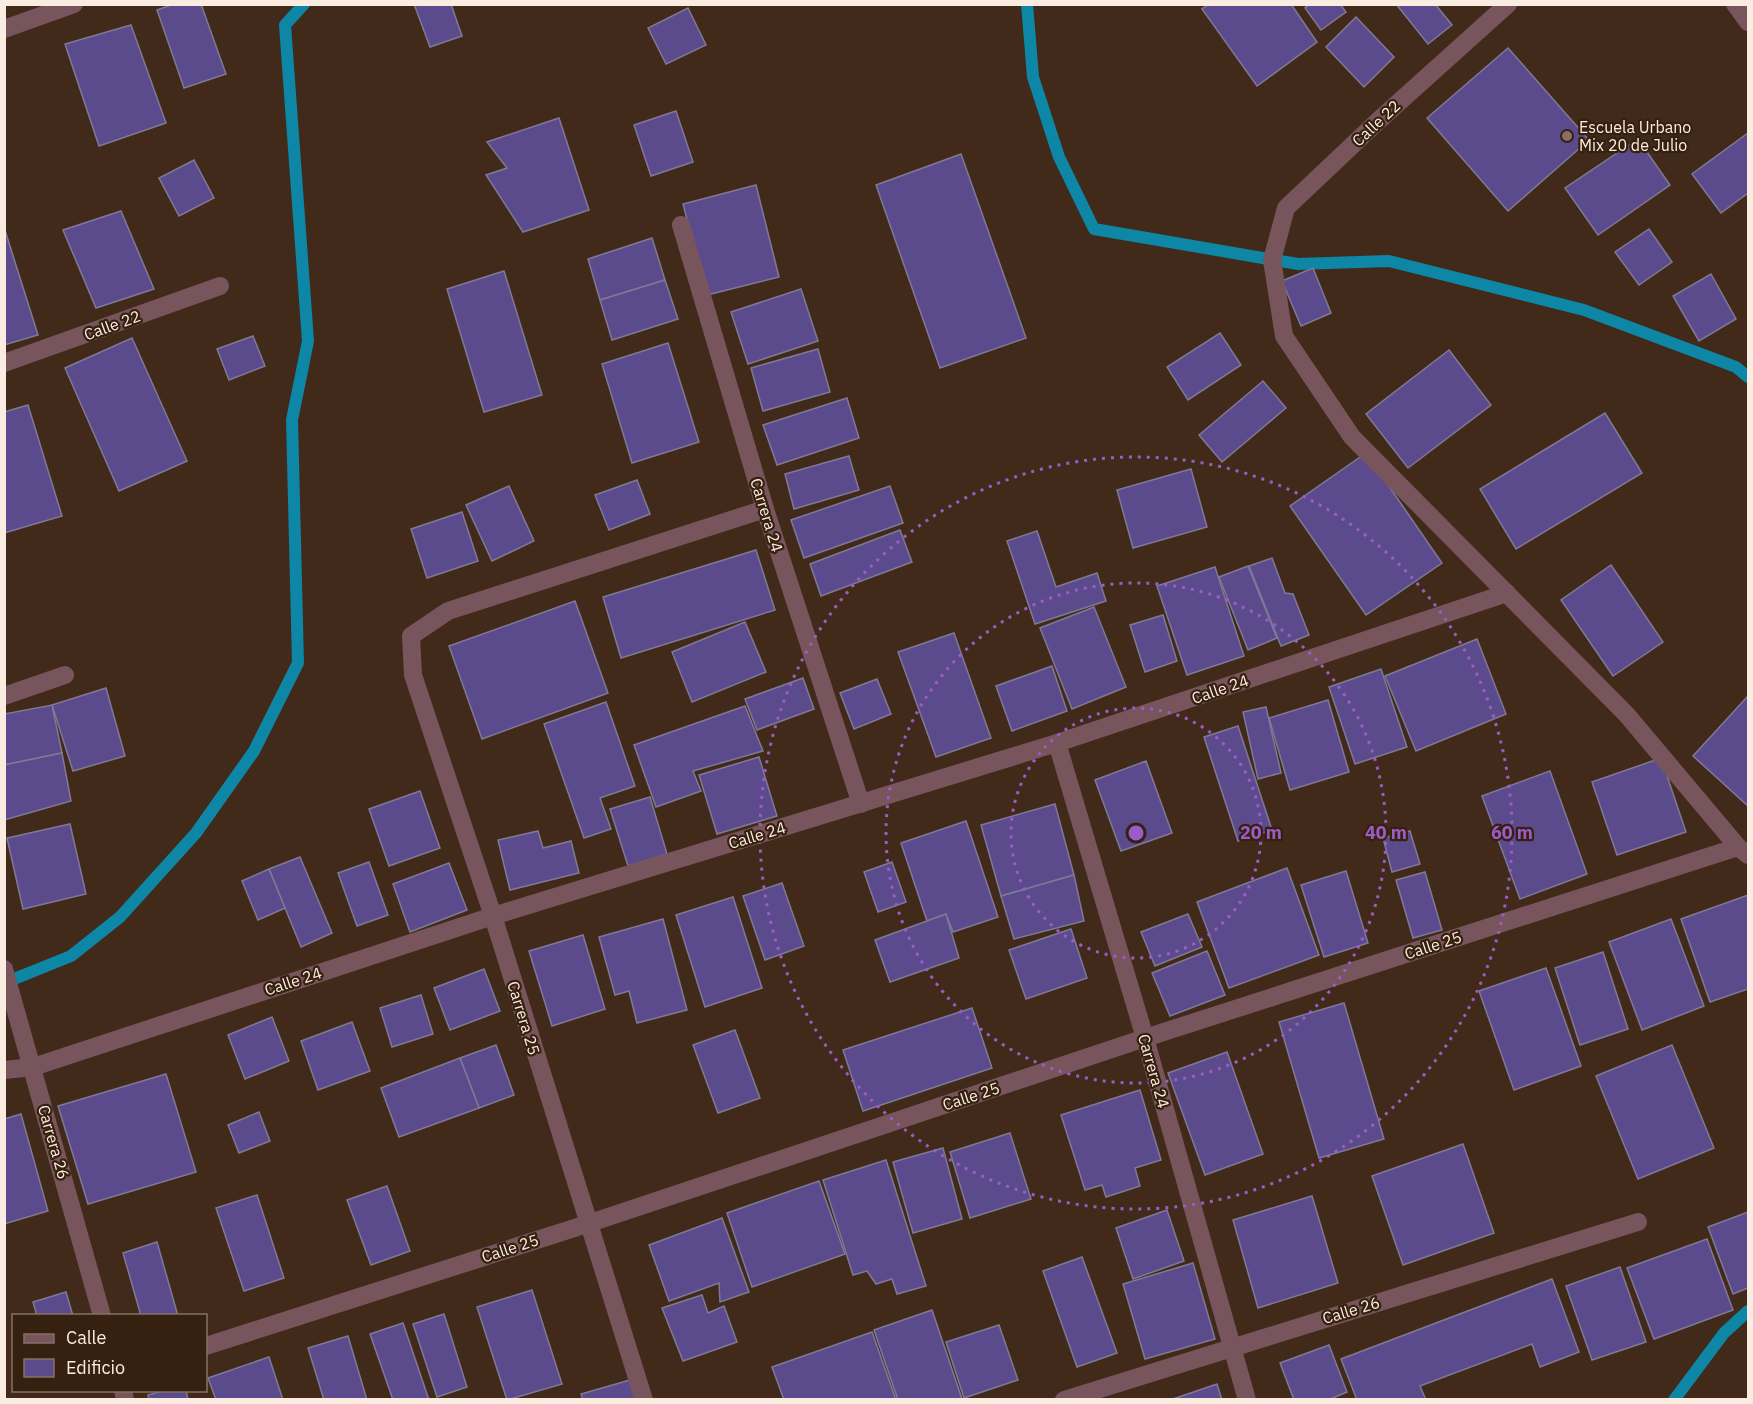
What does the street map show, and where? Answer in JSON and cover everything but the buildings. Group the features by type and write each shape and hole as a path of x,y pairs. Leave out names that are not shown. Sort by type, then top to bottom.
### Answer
{"street":[{"path":"4,30 74,4"},
{"name":"Calle 22","path":"1507,592 1352,437 1284,336 1272,260 1286,208 1378,121 1508,4"},
{"path":"1735,4 1749,22"},
{"name":"Carrera 24","path":"681,225 765,509 861,804"},
{"name":"Calle 22","path":"4,363 220,286"},
{"name":"Carrera 25","path":"644,1400 587,1224 493,916 413,675 411,636 448,611 765,509"},
{"path":"1507,592 1627,715 1743,851"},
{"name":"Calle 24","path":"4,1070 33,1066 493,916 1058,743 1507,592"},
{"path":"4,696 65,675"},
{"name":"Carrera 24","path":"1058,743 1145,1038 1247,1400"},
{"name":"Calle 25","path":"207,1346 587,1224 1145,1038 1743,851"},
{"name":"Carrera 26","path":"4,969 101,1314"},
{"name":"Calle 26","path":"1064,1400 1231,1346 1638,1222"}],"waterway":[{"path":"4,983 71,956 120,917 196,833 254,751 298,663 292,420 308,341 285,25 304,4"},
{"path":"1027,4 1033,77 1059,157 1094,229 1298,264 1389,261 1584,310 1736,367 1748,377"},
{"path":"1674,1400 1724,1333 1748,1311"}],"place":[{"name":"Escuela Urbano Mix 20 de Julio","path":"1567,136"}]}
